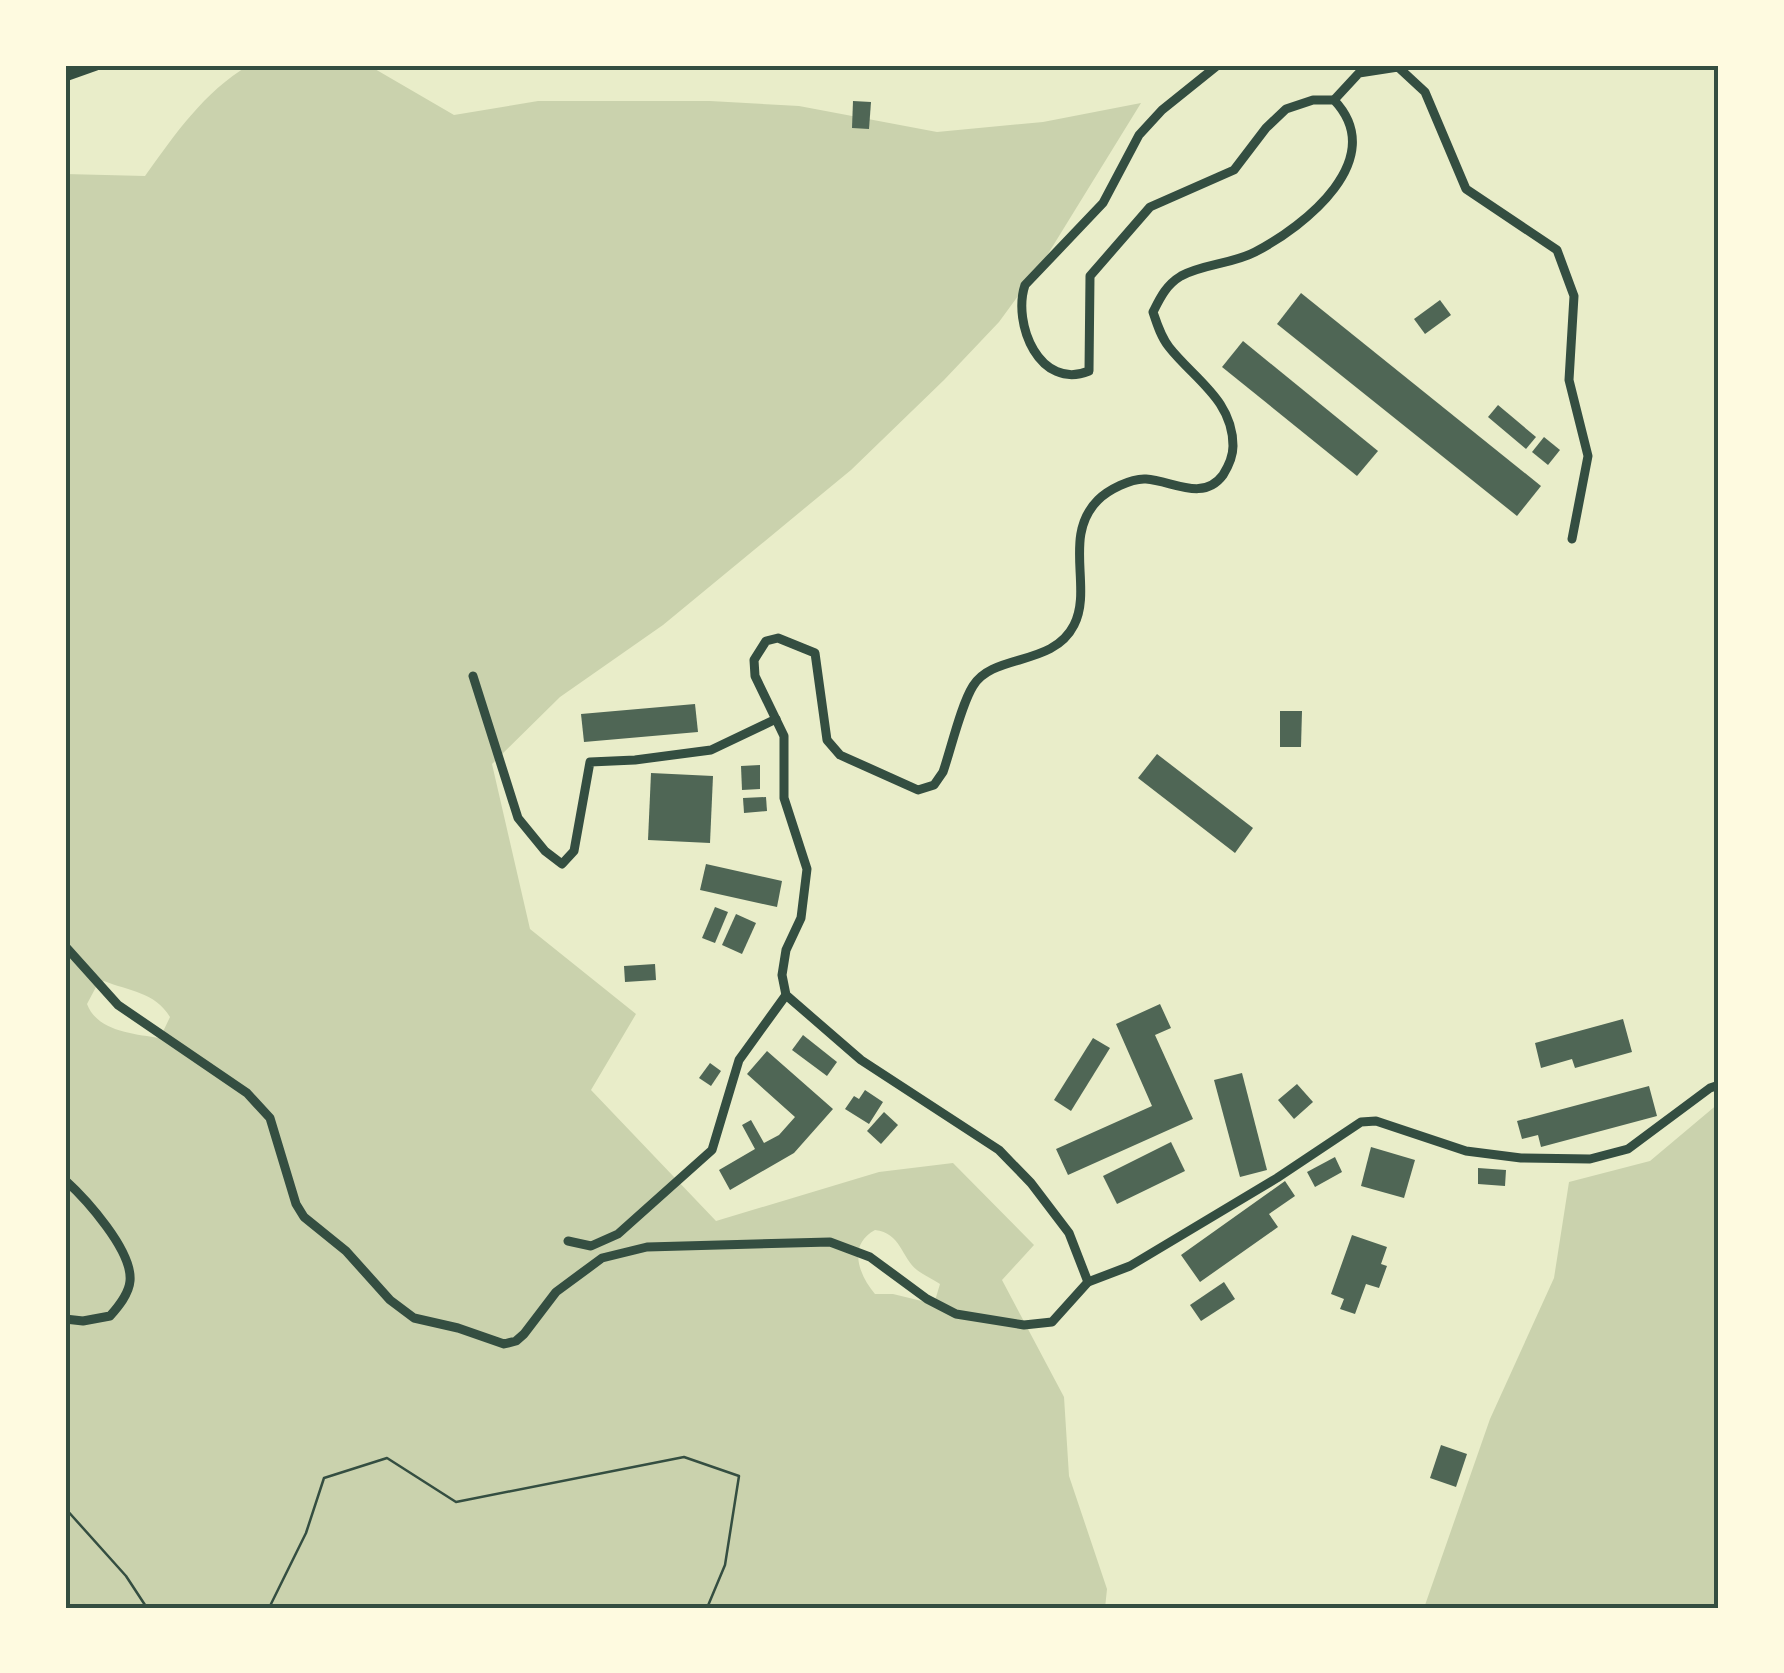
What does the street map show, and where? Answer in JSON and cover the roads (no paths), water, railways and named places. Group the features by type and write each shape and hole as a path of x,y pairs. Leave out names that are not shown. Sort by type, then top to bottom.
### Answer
{"street":[{"path":"65,76 96,65"},
{"path":"1218,65 1162,110 1139,135 1104,203 1025,285 1020,302 1025,330 1037,354 1053,372 1071,378 1089,371 1090,276 1150,207 1234,170 1286,109 1314,100 1334,100 1359,73 1398,67 1425,92 1466,190 1557,250 1574,296 1569,380 1588,456 1572,539"},
{"path":"1088,1282 1069,1233 1000,1150 861,1060 786,995 782,975 786,950 800,918 808,868 784,798 784,736 756,676 754,660 766,641 778,638 815,654 828,740 840,755 918,790 934,784 944,772 974,684 989,672 1060,644 1076,622 1078,550 1084,523 1097,501 1142,478 1196,490 1216,484 1227,469 1233,449 1230,423 1209,390 1169,348 1153,312 1164,291 1181,276 1252,254 1316,213 1352,155 1352,133 1345,112 1334,100"},
{"path":"473,676 518,818 545,851 562,864 574,851 590,762 711,750 776,719"},
{"path":"65,946 118,1005 248,1092 270,1118 296,1204 304,1216 346,1251 390,1300 414,1318 504,1344 516,1340 556,1292 602,1258 647,1247 830,1242 870,1257 956,1314 1024,1325 1052,1322 1088,1282 1130,1266 1277,1178 1360,1122 1376,1120 1466,1151 1522,1158 1590,1159 1628,1149 1719,1085"},
{"path":"568,1241 591,1246 618,1234 712,1150 738,1060 786,995"},
{"path":"65,1180 88,1202 123,1254 131,1280 110,1316 65,1320"}]}
